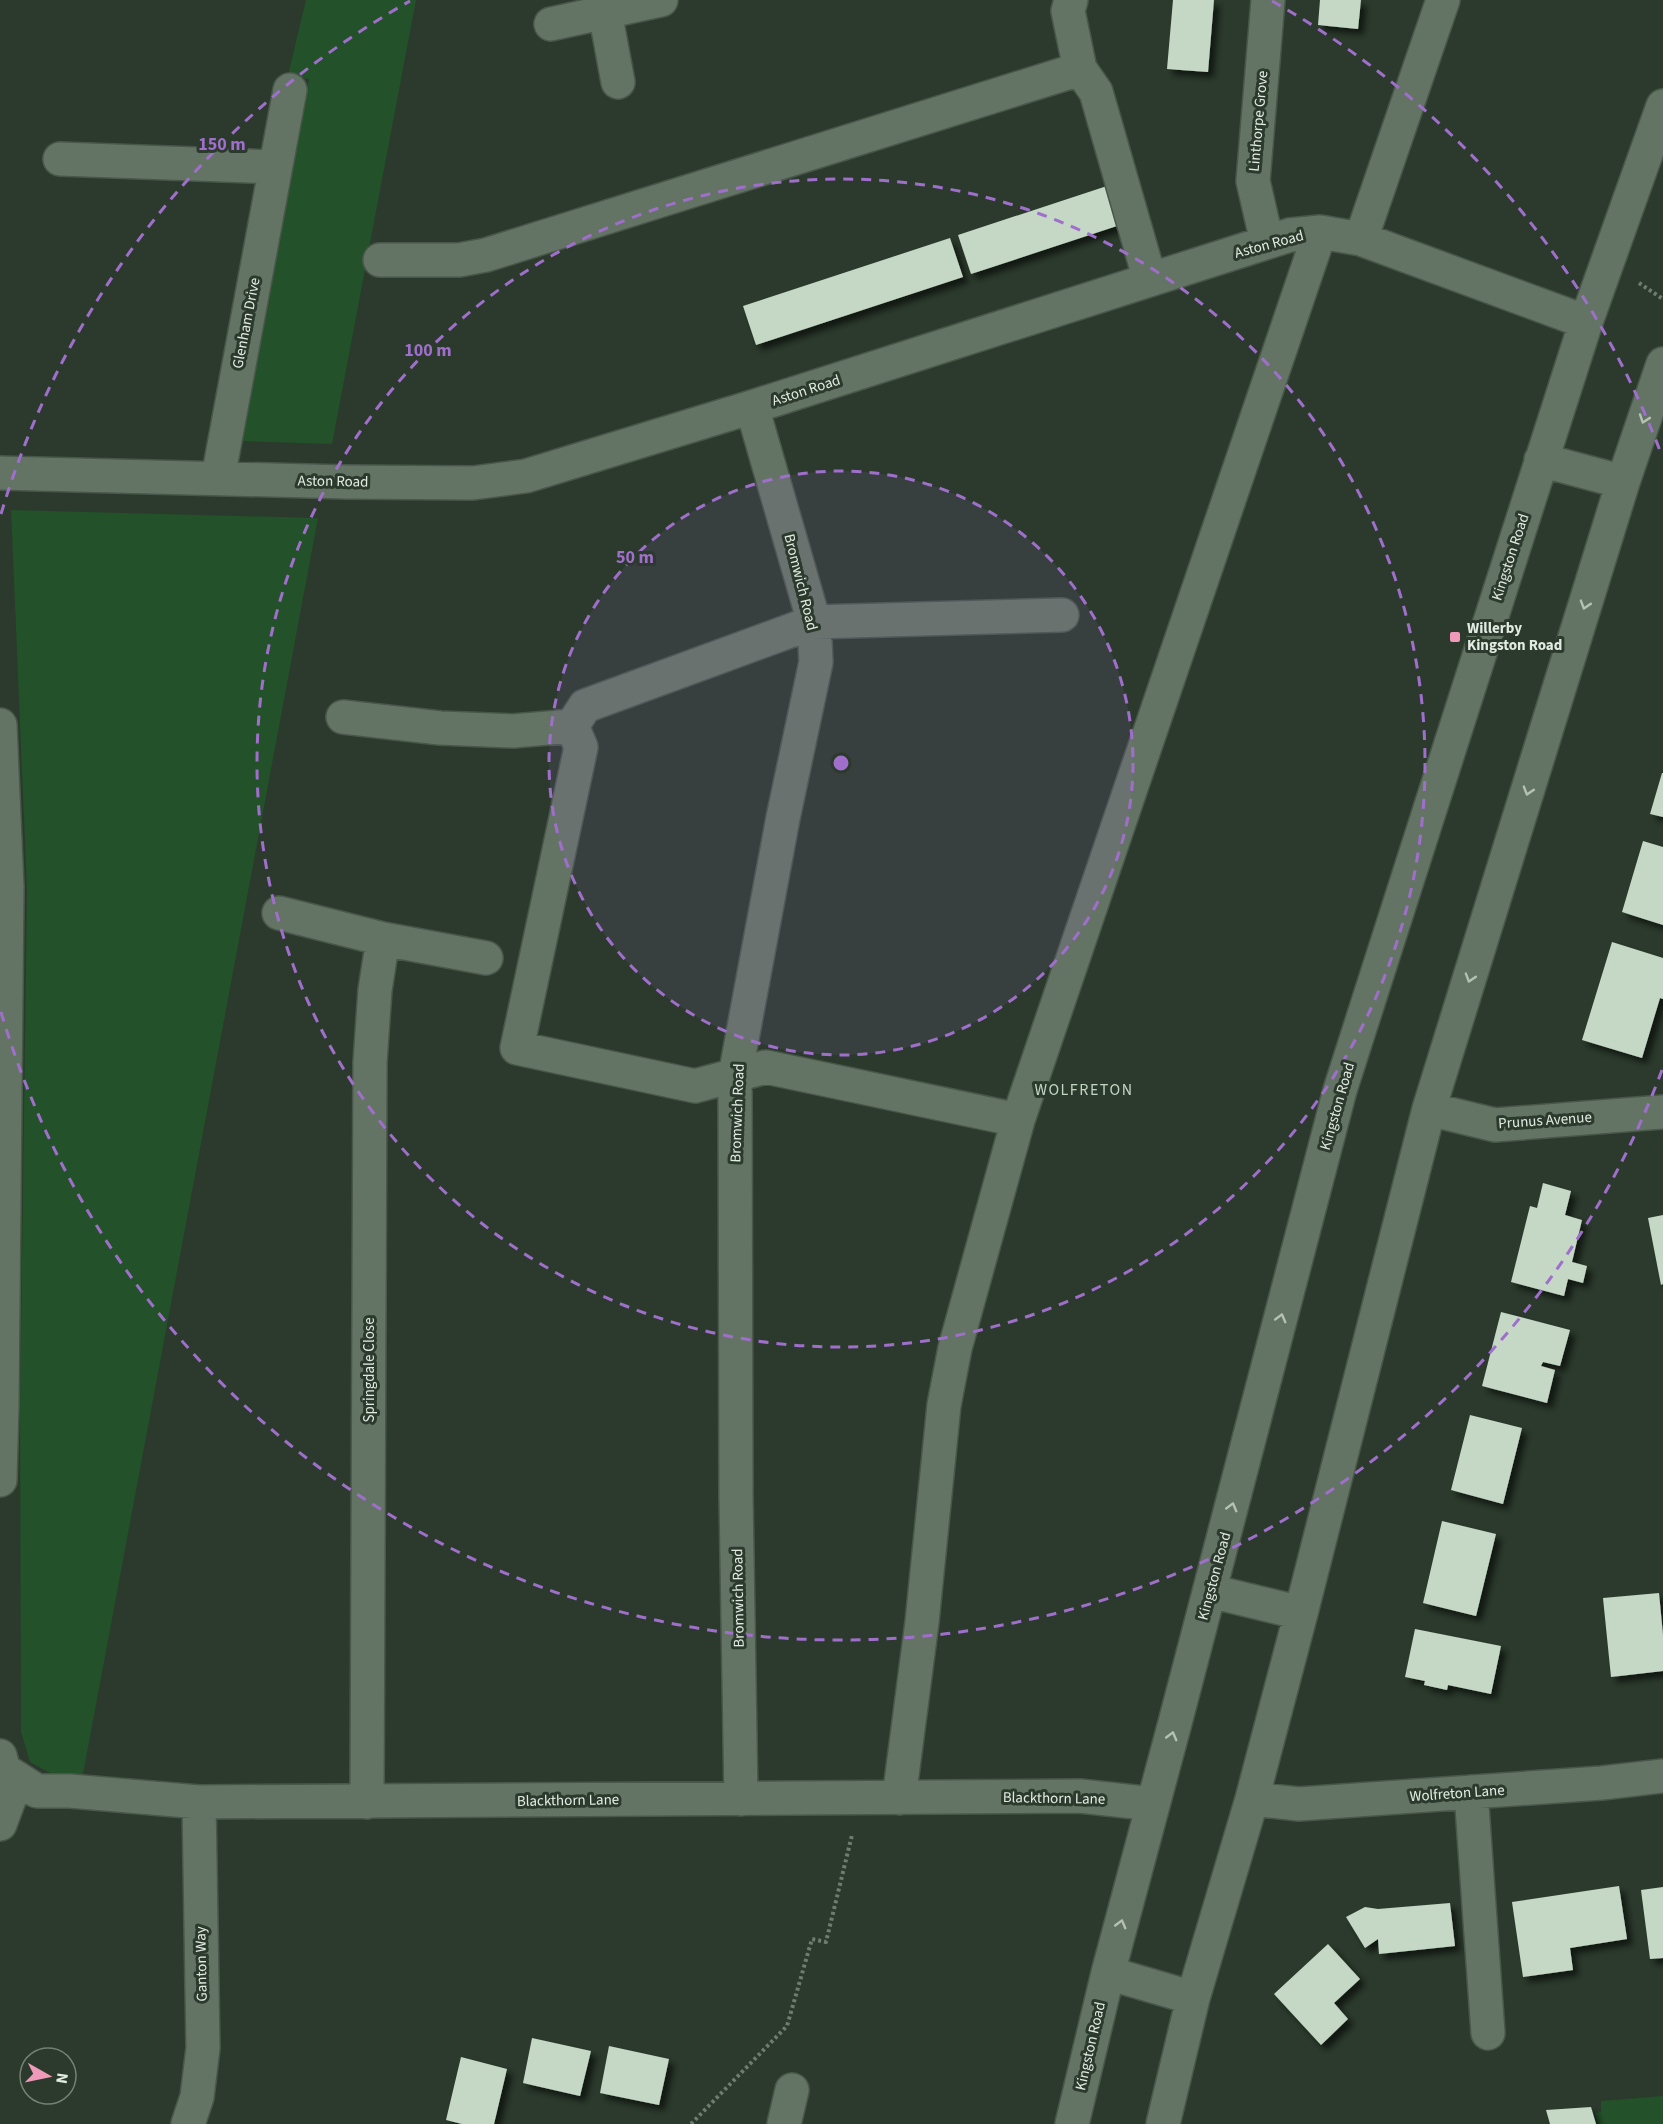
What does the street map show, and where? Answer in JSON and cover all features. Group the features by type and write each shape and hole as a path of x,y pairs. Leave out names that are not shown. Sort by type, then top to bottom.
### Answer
{"street":[{"path":"551,24 661,0"},
{"path":"1071,0 1068,11 1080,69 1096,92 1150,280"},
{"name":"Linthorpe Grove","path":"1268,0 1253,181 1268,242"},
{"path":"1360,240 1443,0"},
{"path":"604,12 618,82"},
{"path":"380,260 459,260 486,255 1080,69"},
{"name":"Glenham Drive","path":"218,478 290,90"},
{"name":"Kingston Road","path":"1072,2124 1108,1973 1210,1592 1340,1090 1586,322 1655,148 1663,106"},
{"path":"60,159 275,167"},
{"path":"899,1798 922,1622 944,1405 955,1348 1018,1120 1320,232"},
{"name":"Aston Road","path":"0,473 473,483 526,476 752,407 1290,235 1320,232 1360,240 1586,322"},
{"path":"1163,2124 1193,1998 1252,1798 1301,1613 1429,1109 1623,482 1663,364"},
{"name":"Bromwich Road","path":"741,1799 736,1497 735,1076 783,818 816,662 814,622 752,407"},
{"path":"1541,460 1623,482"},
{"path":"572,726 585,706 814,622 1062,615"},
{"path":"343,717 440,728 513,731 572,726"},
{"path":"0,725 7,887 3,1394 0,1480"},
{"path":"572,726 581,747 517,1048 695,1086 766,1067 1018,1120"},
{"path":"279,913 383,939 486,958"},
{"name":"Springdale Close","path":"367,1802 370,1062 375,990 383,939"},
{"name":"Prunus Avenue","path":"1429,1109 1495,1125 1663,1112"},
{"path":"1210,1592 1301,1613"},
{"path":"0,1824 8,1767"},
{"name":"Blackthorn Lane","path":"8,1767 37,1791 70,1791 199,1803 1080,1796 1153,1804"},
{"name":"Wolfreton Lane","path":"1252,1798 1299,1804 1602,1783 1663,1776"},
{"path":"1471,1792 1488,2032"},
{"name":"Ganton Way","path":"188,2124 197,2097 202,2048 199,1803"},
{"path":"1108,1973 1193,1998"},
{"path":"784,2124 792,2090"}],"path":[{"path":"691,2124 787,2026 812,1940 826,1942 860,1799"}],"green space":[{"path":"306,0 416,0 332,444 241,441 309,79 288,75"},
{"path":"11,510 318,518 83,1774 52,1774 30,1762 21,1732 20,1409 27,890"},
{"path":"1663,2096 1663,2124 1596,2124 1595,2113 1601,2112 1601,2101"}],"building":[{"path":"1173,0 1214,0 1208,72 1167,69"},
{"path":"1320,0 1361,0 1358,29 1318,25"},
{"path":"1113,184 1126,223 971,274 958,235"},
{"path":"950,238 963,277 756,345 743,306"},
{"path":"1663,773 1663,817 1650,814"},
{"path":"1643,841 1663,847 1663,925 1622,912"},
{"path":"1612,942 1663,958 1663,999 1660,998 1642,1058 1582,1040"},
{"path":"1543,1183 1571,1191 1565,1215 1582,1220 1572,1262 1587,1266 1583,1283 1568,1279 1564,1296 1511,1282 1530,1206 1537,1208"},
{"path":"1663,1215 1663,1284 1661,1285 1648,1218"},
{"path":"1501,1312 1570,1330 1560,1366 1543,1362 1541,1366 1555,1370 1547,1403 1482,1386"},
{"path":"1470,1415 1522,1428 1503,1504 1451,1490"},
{"path":"1442,1521 1496,1534 1476,1616 1423,1603"},
{"path":"1659,1593 1663,1635 1663,1671 1611,1677 1603,1598"},
{"path":"1415,1629 1501,1646 1491,1694 1448,1685 1447,1690 1424,1685 1425,1681 1405,1677"},
{"path":"1619,1886 1627,1939 1570,1948 1573,1970 1523,1977 1512,1902"},
{"path":"1663,1887 1663,1958 1650,1959 1641,1890"},
{"path":"1450,1903 1455,1946 1379,1954 1378,1939 1365,1948 1346,1917 1365,1907 1378,1909"},
{"path":"1328,1944 1360,1979 1334,2003 1348,2019 1321,2045 1274,1994"},
{"path":"532,2038 591,2051 580,2096 523,2083"},
{"path":"609,2046 669,2059 659,2105 600,2093"},
{"path":"461,2057 507,2069 494,2124 462,2124 446,2120"},
{"path":"1591,2107 1596,2124 1550,2124 1546,2110"}],"place":[{"name":"Willerby Kingston Road","path":"1455,637"}],"district":[{"name":"WOLFRETON","path":"1084,1089"}]}
